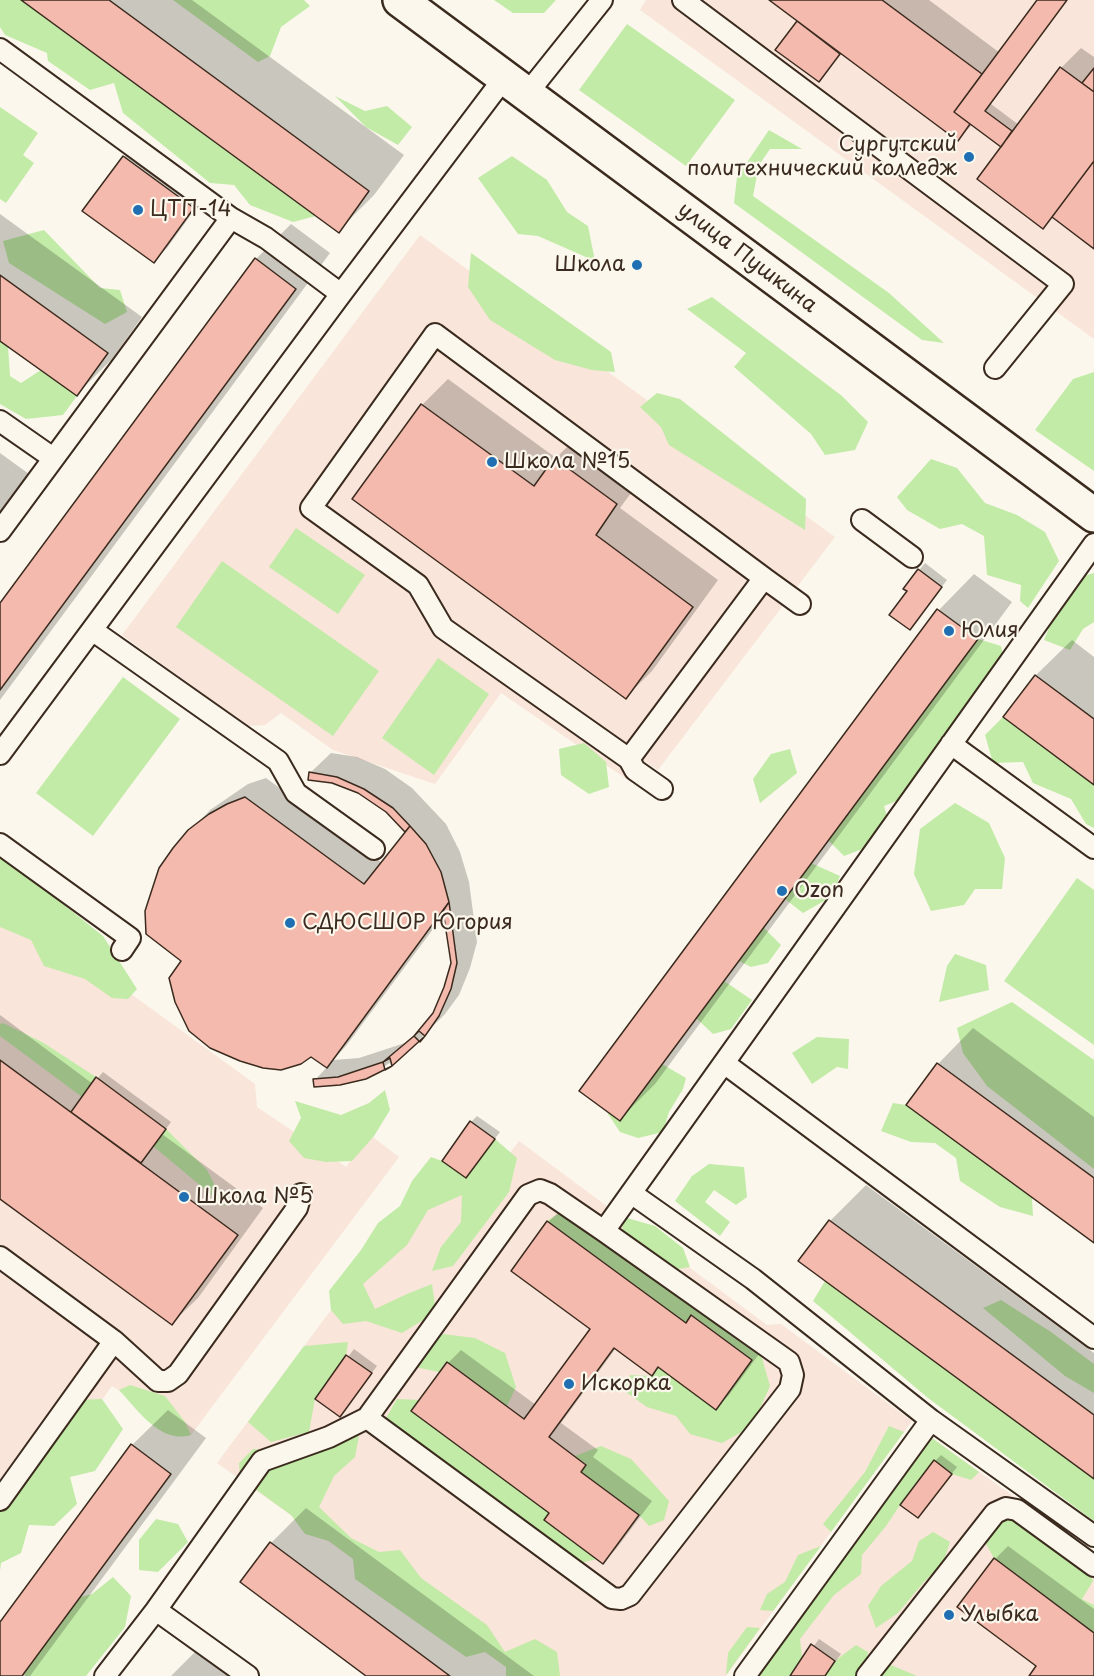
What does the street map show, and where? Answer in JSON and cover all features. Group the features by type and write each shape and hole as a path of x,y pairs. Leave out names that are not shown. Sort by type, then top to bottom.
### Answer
{"street":[{"name":"улица Пушкина","path":"400,0 1094,515"}],"lane":[{"path":"0,754 341,294 515,86 602,0"},
{"path":"684,0 1063,284 995,368"},
{"path":"0,49 231,218 266,238 341,294"},
{"path":"0,531 231,218"},
{"path":"662,789 635,770 629,759 443,628 418,585 311,508 435,334 800,604"},
{"path":"0,421 53,458"},
{"path":"861,520 912,557"},
{"path":"604,1231 1094,544"},
{"path":"629,759 764,578"},
{"path":"92,630 278,761 296,794 374,849"},
{"path":"951,744 1094,848"},
{"path":"0,844 130,938 122,950"},
{"path":"724,1063 1094,1338"},
{"path":"105,1676 156,1610 262,1461 329,1437 367,1418 528,1195 540,1190 550,1194 789,1362 793,1375 790,1389 630,1595 621,1599 612,1598 367,1418"},
{"path":"631,1193 753,1279 932,1420 1094,1536"},
{"path":"0,1257 114,1341 158,1381 168,1381 178,1374 297,1208 301,1194"},
{"path":"0,1500 114,1341"},
{"path":"745,1676 932,1420"},
{"path":"867,1676 995,1513 1006,1508 1017,1510 1094,1566"},
{"path":"156,1610 248,1676"}],"shaded area":[{"name":"Сургутский политехнический колледж","path":"646,0 1094,0 1094,339 640,10"},
{"name":"Школа №15","path":"420,235 835,537 658,770 642,759 628,780 501,693 435,784 333,750 281,713 265,725 247,726 122,635"},
{"name":"Школа №5","path":"0,874 122,965 113,981 255,1084 257,1107 346,1167 370,1135 399,1157 191,1435 112,1386 0,1541"},
{"name":"Искорка","path":"519,1141 767,1325 781,1324 912,1421 726,1676 519,1676 217,1463 442,1161 482,1190"},
{"name":"Улыбка","path":"932,1438 1094,1554 1094,1676 759,1676"}],"green space":[{"path":"0,0 21,0 316,216 293,222 250,205 234,185 210,183 123,113 114,83 90,90 48,61 47,53 5,35 0,27"},
{"path":"173,0 304,0 310,6 281,27 270,56 258,62"},
{"path":"494,0 556,0 544,13 513,13"},
{"path":"627,24 735,100 686,166 579,90"},
{"path":"335,96 365,111 387,106 412,127 398,145 366,127"},
{"path":"0,107 38,133 23,155 34,163 6,203 0,199"},
{"path":"769,130 802,149 770,149 759,165 753,196 889,293 944,343 922,340 734,203 737,177"},
{"path":"512,156 547,180 567,212 588,226 595,261 538,236 518,234 478,178"},
{"path":"44,230 100,288 120,290 127,312 105,324 9,263 3,241"},
{"path":"471,253 611,352 615,372 592,370 555,360 490,320 468,287"},
{"path":"712,297 842,396 868,422 855,450 825,455 811,434 734,367 746,353 687,309"},
{"path":"0,341 8,346 10,376 21,383 41,370 77,396 63,415 26,419 0,404"},
{"path":"1094,372 1094,471 1035,430 1073,379"},
{"path":"657,393 680,399 806,499 805,530 669,445 661,427 640,407"},
{"path":"931,459 957,468 985,503 1017,515 1045,532 1059,561 1028,608 1020,601 1021,585 987,575 984,536 962,524 940,529 907,510 897,497"},
{"path":"296,528 365,575 338,614 269,567"},
{"path":"222,561 379,671 333,736 176,627"},
{"path":"1094,573 1094,622 1083,629 1070,650 1044,640 1056,611 1077,578"},
{"path":"978,639 1001,646 1005,664 979,685 975,703 957,738 932,751 931,769 909,796 884,806 888,820 870,846 844,856 828,840"},
{"path":"438,658 489,694 434,775 382,738"},
{"path":"123,677 180,719 93,836 36,793"},
{"path":"1003,717 1094,785 1094,828 1086,824 1071,799 1033,783 1023,762 993,763 985,735"},
{"path":"584,743 606,762 609,787 589,794 561,775 559,749"},
{"path":"790,749 797,773 760,803 753,779 771,754"},
{"path":"955,803 989,823 1005,858 1002,889 975,889 964,905 931,911 914,874 920,829"},
{"path":"0,854 103,936 137,989 128,999 112,998 85,979 44,966 31,940 0,927"},
{"path":"811,863 840,876 831,897 803,913 785,899"},
{"path":"1077,878 1094,890 1094,1045 1004,981"},
{"path":"763,927 781,945 768,963 751,967 739,961"},
{"path":"955,954 986,965 989,990 939,1002 947,966"},
{"path":"724,981 752,1000 731,1029 713,1034 696,1018"},
{"path":"1012,1002 1094,1060 1094,1169 987,1086 963,1053 957,1028"},
{"path":"3,1023 42,1042 96,1077 82,1097 0,1036 0,1024"},
{"path":"817,1037 849,1039 848,1069 837,1067 812,1084 792,1053"},
{"path":"662,1064 686,1078 683,1089 669,1112 663,1132 638,1138 620,1132 606,1111 620,1121"},
{"path":"385,1090 390,1110 374,1136 352,1161 326,1162 304,1158 289,1141 301,1118 295,1101 341,1115 369,1103"},
{"path":"893,1103 906,1105 1032,1198 1033,1216 1000,1207 960,1181 956,1158 935,1143 911,1142 881,1131"},
{"path":"166,1129 207,1170 226,1207 153,1146"},
{"path":"495,1139 517,1158 509,1192 453,1266 432,1271 441,1247 461,1222 462,1195 428,1210 407,1245 363,1284 375,1309 432,1284 436,1312 402,1333 366,1321 343,1324 331,1310 329,1291 361,1250 378,1223 400,1206 412,1181 431,1157 442,1161 466,1178"},
{"path":"709,1164 744,1167 747,1197 736,1205 714,1190 705,1202 730,1222 720,1236 675,1201 692,1176"},
{"path":"566,1209 625,1239 620,1216 655,1226 683,1248 690,1267 672,1270 759,1348 770,1386 752,1426 722,1443 690,1434 676,1416 647,1407 623,1390 630,1375 652,1376 658,1367 716,1410 752,1360 692,1315 686,1323 547,1221"},
{"path":"825,1281 1094,1479 1094,1521 928,1398 813,1301"},
{"path":"1001,1300 1051,1332 1094,1364 1094,1393 1065,1376 983,1308"},
{"path":"443,1334 475,1338 505,1353 516,1387 507,1406 447,1362 439,1372 415,1367 421,1344"},
{"path":"348,1342 346,1355 315,1399 309,1432 271,1442 248,1422 304,1346"},
{"path":"130,1385 165,1396 185,1422 191,1435 169,1435 150,1423 119,1390"},
{"path":"102,1399 123,1429 95,1471 70,1477 77,1504 54,1526 29,1525 21,1553 1,1563 0,1571 0,1502 75,1400"},
{"path":"397,1399 419,1400 411,1411 549,1513 545,1521 597,1559 577,1564 404,1445 386,1418"},
{"path":"889,1426 904,1432 831,1532 823,1524 865,1472"},
{"path":"359,1436 355,1457 334,1476 319,1507 351,1538 379,1552 400,1550 421,1578 487,1625 505,1652 535,1639 557,1652 560,1676 506,1676 506,1667 485,1652 466,1657 355,1579 353,1559 329,1541 305,1534 291,1515 240,1478 239,1463 253,1449 290,1451 312,1442"},
{"path":"932,1438 979,1472 971,1480 952,1474 934,1461 862,1555 861,1574 834,1595 800,1639 802,1657 790,1676 759,1676"},
{"path":"601,1446 631,1459 669,1501 664,1520 649,1526 639,1515 581,1472 586,1464 575,1456"},
{"path":"1011,1518 1088,1565 1093,1581 1082,1599 1094,1605 1094,1633 994,1558 986,1544 990,1525"},
{"path":"156,1519 178,1524 188,1542 158,1572 139,1570 139,1540"},
{"path":"933,1532 950,1542 943,1563 898,1613 876,1628 868,1606 881,1586 912,1561 919,1541"},
{"path":"821,1546 773,1611 760,1610 767,1594 785,1582 798,1555"},
{"path":"113,1577 131,1596 125,1627 86,1676 25,1676 24,1673 81,1597 92,1594"},
{"path":"747,1627 760,1628 726,1675 728,1653"},
{"path":"856,1645 868,1652 866,1669 886,1663 917,1676 825,1676 835,1661"}],"building":[{"path":"21,0 109,0 369,191 339,233"},
{"path":"769,0 882,0 982,74 954,112 970,124 958,141"},
{"path":"1037,0 1067,0 985,111 1012,131 1001,147 954,112"},
{"path":"797,21 840,54 819,82 775,50"},
{"path":"1060,67 1094,92 1094,161 1043,229 977,179"},
{"path":"1094,68 1094,92 1082,83"},
{"name":"ЦТП-14","path":"123,156 194,208 154,263 82,211"},
{"path":"1094,161 1094,249 1052,217"},
{"path":"255,258 296,289 0,690 0,603"},
{"path":"0,275 108,353 77,396 0,341"},
{"path":"421,404 534,486 554,458 617,504 596,535 693,607 626,699 352,499"},
{"path":"918,569 942,587 910,630 889,615 907,591 903,589"},
{"path":"937,609 978,639 620,1121 579,1091"},
{"path":"1035,675 1094,719 1094,785 1003,717"},
{"path":"309,772 337,777 364,789 393,808 410,826 405,832 386,812 358,793 332,783 308,780"},
{"name":"СДЮСШОР Югория","path":"245,797 364,884 410,826 426,844 441,872 449,902 327,1068 311,1057 301,1064 281,1070 263,1068 210,1048 189,1031 175,1002 169,978 181,961 146,934 145,911 159,868 173,848 188,830 209,814"},
{"path":"449,902 457,963 451,989 439,1016 425,1036 392,1066 366,1079 340,1085 314,1087 313,1079 338,1077 383,1062 414,1036 433,1013 451,963 443,911"},
{"path":"419,1031 425,1036 420,1042 414,1036"},
{"path":"390,1058 392,1066 385,1070 383,1062"},
{"path":"0,1060 238,1235 172,1325 0,1199"},
{"path":"937,1063 1094,1178 1094,1243 906,1105"},
{"path":"96,1077 166,1129 141,1163 71,1112"},
{"path":"470,1121 495,1139 466,1178 442,1161"},
{"path":"829,1220 1094,1415 1094,1479 798,1261"},
{"path":"547,1221 686,1323 691,1315 752,1360 716,1410 658,1367 652,1376 614,1348 549,1437 586,1465 581,1472 639,1515 603,1564 544,1520 549,1513 411,1411 447,1362 524,1419 590,1329 511,1271"},
{"path":"346,1355 372,1373 340,1417 315,1399"},
{"path":"131,1444 171,1474 22,1676 0,1676 0,1622"},
{"path":"934,1460 952,1474 918,1518 900,1505"},
{"path":"270,1542 450,1676 366,1676 240,1582"},
{"path":"994,1558 1094,1633 1094,1676 1029,1676 1036,1666 957,1607"},
{"path":"811,1644 835,1661 825,1676 790,1676"}],"place":[{"name":"Сургутский политехнический колледж","path":"969,157"},
{"name":"ЦТП-14","path":"138,210"},
{"name":"Школа","path":"637,265"},
{"name":"Школа №15","path":"492,462"},
{"name":"Юлия","path":"949,631"},
{"name":"Ozon","path":"782,891"},
{"name":"СДЮСШОР Югория","path":"290,923"},
{"name":"Школа №5","path":"184,1197"},
{"name":"Искорка","path":"569,1384"},
{"name":"Улыбка","path":"949,1615"}]}
